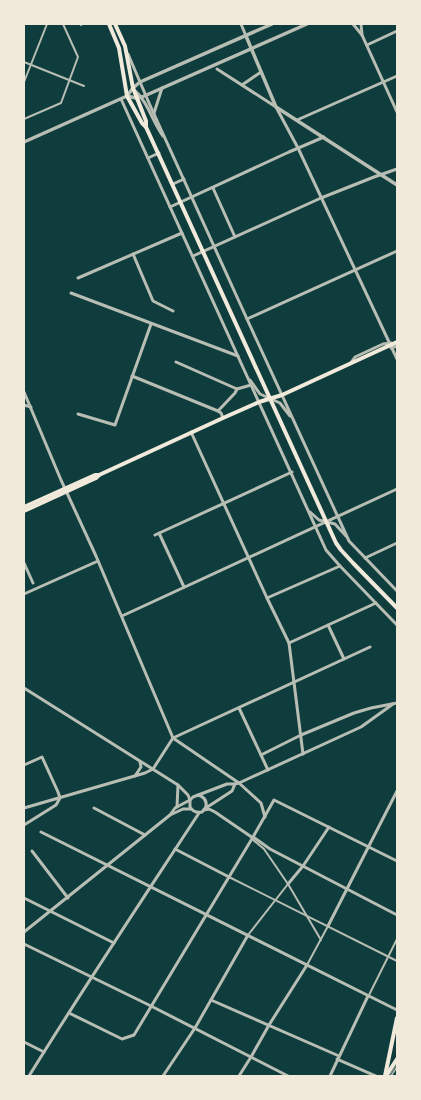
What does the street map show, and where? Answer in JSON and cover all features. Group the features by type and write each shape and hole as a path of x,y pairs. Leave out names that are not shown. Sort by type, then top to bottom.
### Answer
{"main road":[{"path":"109,24 119,48 127,96 142,123 146,127 159,153 336,543 397,608"},
{"path":"115,24 125,46 132,88 146,121 146,127"},
{"path":"24,507 96,478 99,475 191,432 393,345"},
{"path":"24,511 66,490"},
{"path":"386,1075 397,1018"},
{"path":"386,1075 397,1059"}],"street":[{"path":"24,82 47,24"},
{"path":"24,119 61,103 78,57 63,24"},
{"path":"241,24 276,106 298,148 355,270 393,345 397,359"},
{"path":"24,142 127,96 132,88 140,82 272,24"},
{"path":"127,96 136,98 144,96 307,24"},
{"path":"353,24 362,35 397,112"},
{"path":"361,24 362,35"},
{"path":"367,45 397,31"},
{"path":"125,46 140,82 145,101 167,143"},
{"path":"24,62 84,86"},
{"path":"217,69 397,185"},
{"path":"242,85 261,72"},
{"path":"298,120 397,76"},
{"path":"132,88 144,96 154,113 349,541"},
{"path":"154,113 162,88"},
{"path":"120,99 292,472 326,550 397,624"},
{"path":"170,207 324,137"},
{"path":"148,158 159,153"},
{"path":"193,256 321,198 397,169"},
{"path":"173,184 184,179"},
{"path":"213,188 235,237"},
{"path":"78,278 182,233"},
{"path":"247,319 397,251"},
{"path":"133,254 153,301 173,311"},
{"path":"71,293 238,356"},
{"path":"78,414 115,426 151,324"},
{"path":"176,362 237,389 251,385"},
{"path":"246,375 260,394 280,403 294,421"},
{"path":"132,376 218,411 223,418"},
{"path":"218,411 237,389"},
{"path":"24,392 122,616 173,738 237,783 261,803 265,818"},
{"path":"24,405 31,407"},
{"path":"191,432 288,643 303,754"},
{"path":"184,587 157,534 292,472"},
{"path":"122,616 397,489"},
{"path":"308,509 319,520 327,521 337,526 349,541 397,591"},
{"path":"365,558 397,543"},
{"path":"24,594 98,561"},
{"path":"24,563 33,583"},
{"path":"267,598 340,566"},
{"path":"288,643 376,603"},
{"path":"328,625 344,659"},
{"path":"24,808 135,776 153,769 173,738 370,647"},
{"path":"24,688 178,785 188,795 191,809"},
{"path":"261,755 301,735 354,713 371,708 395,704"},
{"path":"24,932 145,835 175,808 193,797 227,784 237,783 361,727 395,704"},
{"path":"239,708 268,770"},
{"path":"24,765 42,757 60,798 56,805 24,825"},
{"path":"135,776 141,767 140,761"},
{"path":"29,1076 199,812 232,791 237,783"},
{"path":"177,807 178,785"},
{"path":"238,1076 321,940 397,791"},
{"path":"198,795 205,799 205,808"},
{"path":"69,1013 122,1039 134,1035 265,818 274,800 397,861"},
{"path":"94,808 145,835"},
{"path":"205,808 215,812 270,849 397,915"},
{"path":"170,814 183,809 191,809 199,812"},
{"path":"163,1076 195,1028 248,935 303,866 329,827"},
{"path":"41,832 397,1010"},
{"path":"253,838 264,849 288,884 321,940"},
{"path":"175,849 308,917 397,960"},
{"path":"32,851 68,898"},
{"path":"24,898 114,943"},
{"path":"330,1076 397,939"},
{"path":"24,944 152,1006 288,1076"},
{"path":"211,1000 376,1076"},
{"path":"24,1042 44,1052"}],"lane":[{"path":"391,1076 397,1067"}],"tram line":[{"path":"389,1076 397,1064"}]}
